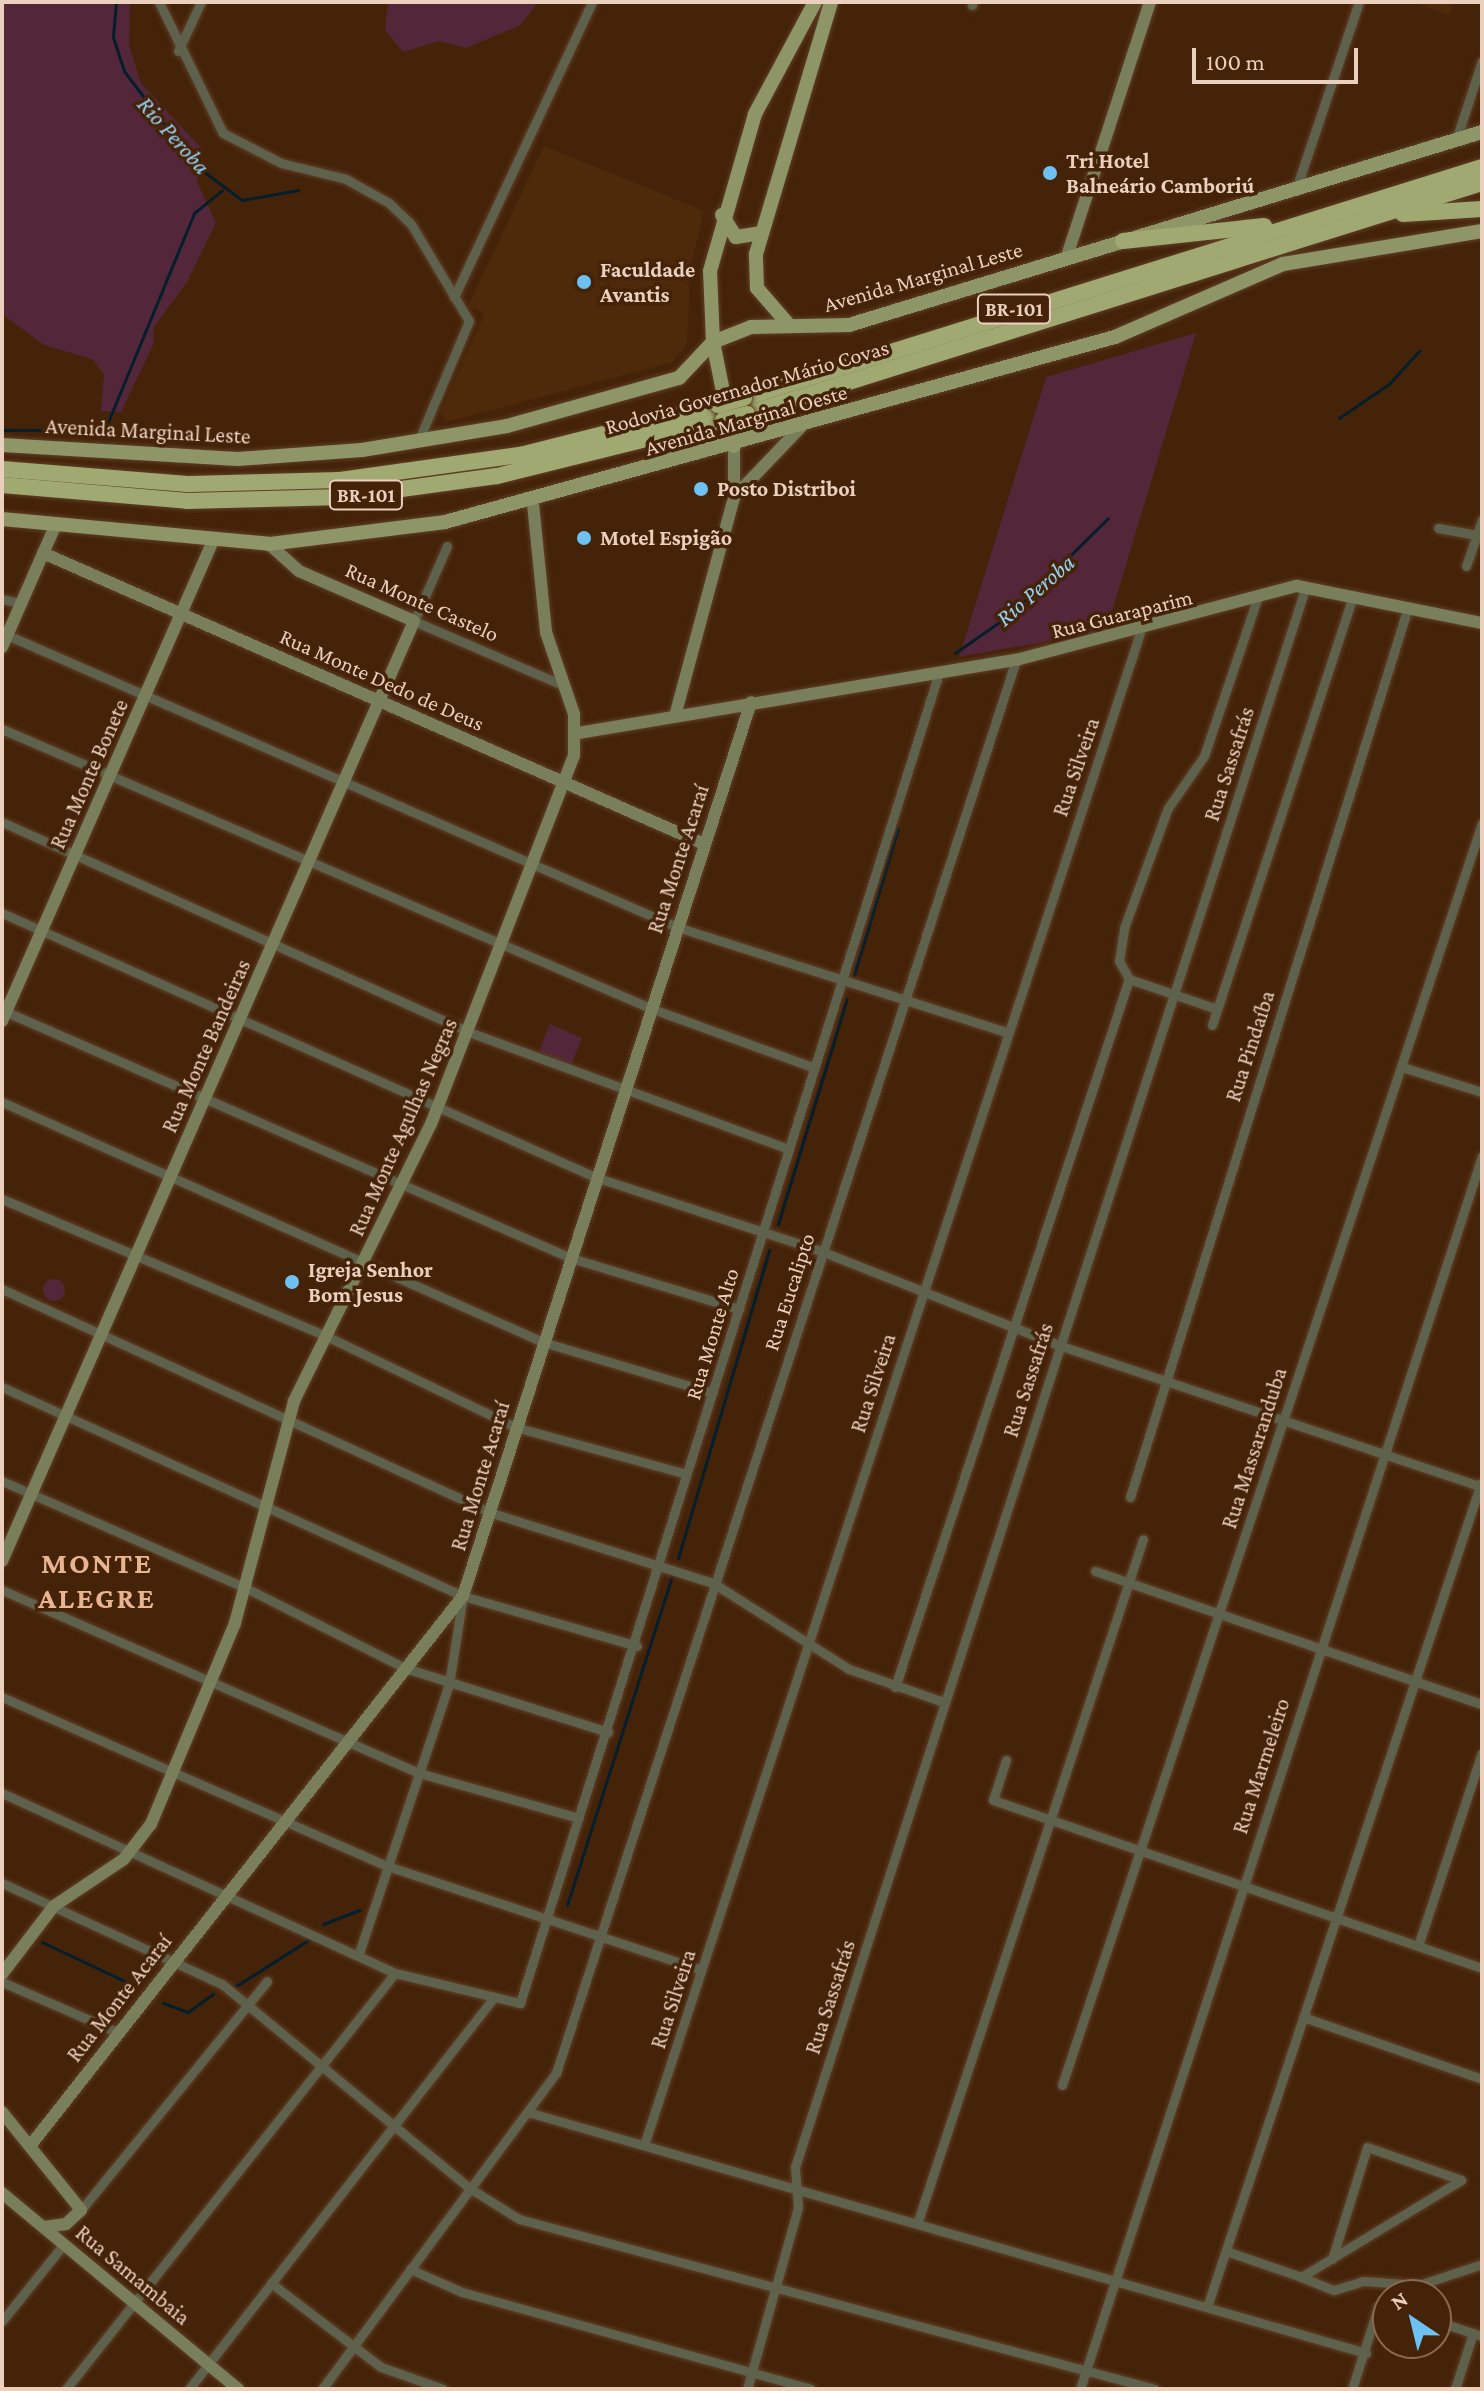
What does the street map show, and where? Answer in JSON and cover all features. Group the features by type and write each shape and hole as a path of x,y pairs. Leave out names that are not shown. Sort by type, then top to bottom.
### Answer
{"highway":[{"name":"Rodovia Governador Mário Covas","path":"746,406 1286,226 1482,167"},
{"name":"Rodovia Governador Mário Covas","path":"2,485 187,501 343,497 497,476 746,406 1482,183"},
{"path":"1374,216 1482,209"},
{"path":"1123,241 1286,226"},
{"name":"Rodovia Governador Mário Covas","path":"2,469 190,484 354,479 520,455 720,413"}],"main road":[{"path":"734,446 713,342 709,284 722,215 755,114 815,2"},
{"path":"790,325 757,288 762,233 831,2"},
{"name":"Avenida Marginal Leste","path":"2,445 207,460 418,442 538,419 670,381 696,365 713,342 751,327 840,327 1482,132"},
{"path":"722,215 736,237 762,233"},
{"name":"Avenida Marginal Oeste","path":"2,519 212,543 269,544 390,532 533,503 1115,337 1283,264 1482,231"}],"street":[{"path":"159,2 178,51 231,141 346,179 389,203 411,224 469,321 418,442"},
{"path":"178,51 201,2"},
{"path":"454,297 592,2"},
{"path":"1066,259 1150,2"},
{"path":"1296,189 1359,2"},
{"path":"1456,140 1482,61"},
{"path":"734,497 801,427"},
{"path":"675,716 734,497 734,446"},
{"path":"533,503 546,632 578,733"},
{"path":"1466,566 1480,536 1482,520"},
{"path":"55,526 4,641 146,695 677,927 838,984 1006,1032"},
{"path":"1438,528 1480,536"},
{"name":"Rua Monte Bonete","path":"3,1014 111,777 212,543"},
{"name":"Rua Monte Castelo","path":"269,544 299,571 565,686"},
{"name":"Rua Monte Bandeiras","path":"2,1561 447,546"},
{"name":"Rua Monte Dedo de Deus","path":"43,553 704,844"},
{"name":"Rua Guaraparim","path":"578,733 751,702 938,676 1140,633 1306,586 1482,623"},
{"name":"Rua Sassafrás","path":"747,2389 776,2283 797,2188 795,2167 1058,1345 1306,586"},
{"path":"1212,1025 1353,595"},
{"path":"2,599 21,603"},
{"path":"1217,1009 1129,979 1119,961 1124,928 1168,808 1204,756 1257,599"},
{"name":"Rua Pindaíba","path":"1130,1497 1163,1380 1408,607"},
{"name":"Rua Silveira","path":"644,2145 921,1291 1140,633"},
{"name":"Rua Eucalipto","path":"322,2389 531,2113 556,2073 821,1251 1016,660"},
{"name":"Rua Monte Alto","path":"492,2000 520,2003 637,1646 812,1067 938,676"},
{"name":"Rua Monte Acaraí","path":"30,2146 174,1958 463,1596 492,1513 515,1427 595,1177 751,702"},
{"path":"2,729 650,1008 812,1067"},
{"name":"Rua Monte Agulhas Negras","path":"2,1974 54,1906 132,1851 174,1773 212,1682 246,1588 288,1420 324,1335 365,1262 403,1182 469,1032 498,942 564,782 578,733"},
{"path":"2,822 275,940 469,1032 788,1149"},
{"name":"Rua Massaranduba","path":"1062,2085 1482,823"},
{"path":"2,913 438,1104 595,1177 821,1251 1058,1345 1481,1484 1207,2307"},
{"path":"895,1687 1016,1330 1129,979"},
{"path":"3,1014 206,1097 571,1258 739,1309"},
{"path":"1402,1067 1482,1092"},
{"path":"2,1102 543,1342 713,1393"},
{"name":"Rua Marmeleiro","path":"1080,2389 1110,2280 1482,1156"},
{"path":"2,1199 135,1258 324,1335 515,1427 687,1474"},
{"path":"2,1289 492,1513 713,1583 808,1643 895,1687 944,1702"},
{"path":"2,1387 266,1502 463,1596 637,1646"},
{"path":"2,1481 246,1588 405,1668 608,1732"},
{"path":"917,2224 1143,1539"},
{"path":"1095,1571 1482,1704"},
{"path":"2,1590 419,1773 579,1818"},
{"path":"359,1953 449,1684 463,1596"},
{"path":"2,1697 282,1823 387,1866 701,1970"},
{"path":"1418,1946 1482,1753"},
{"path":"1006,1760 993,1800 1482,1968"},
{"path":"2,1793 359,1953 395,1973 492,2000 189,2389"},
{"path":"2,1883 174,1958 222,1984 471,2189 519,2219 776,2283 1155,2389"},
{"path":"66,2389 395,1973"},
{"path":"44,2227 66,2224 81,2210 267,1981"},
{"path":"2,1982 117,2032"},
{"path":"1303,2017 1482,2079"},
{"path":"2,2112 81,2210"},
{"path":"531,2113 1366,2353"},
{"path":"1301,2277 1332,2259 1461,2180 1367,2147 1332,2259"},
{"name":"Rua Samambaia","path":"2,2193 238,2389"},
{"path":"2,2321 64,2244 66,2224"},
{"path":"1226,2251 1334,2290 1363,2281 1419,2285 1482,2264"},
{"path":"410,2269 462,2292 811,2389"},
{"path":"271,2283 353,2349 393,2374 443,2389"},
{"path":"1452,2326 1477,2335 1455,2389"},
{"path":"1352,2389 1372,2330"}],"shaded area":[{"path":"2,2 130,2 129,45 141,83 203,150 197,182 216,223 187,282 153,328 154,343 121,412 101,411 104,374 92,359 44,345 2,314"},
{"path":"388,2 538,2 521,25 466,48 439,41 403,52 385,30"},
{"path":"1412,2 1453,2 1449,15"},
{"name":"Faculdade Avantis","path":"544,146 704,211 691,264 687,343 673,362 447,422 440,412 484,314 468,306"},
{"path":"1196,333 1106,631 959,657 1046,377"},
{"path":"550,1024 582,1038 571,1065 539,1051"},
{"path":"50,1279 58,1279 65,1290 58,1301 50,1301 43,1294 43,1286"}],"waterway":[{"name":"Rio Peroba","path":"116,2 113,37 124,71 195,165 242,200 298,190"},
{"path":"2,430 92,430 108,422 194,213 222,190"},
{"name":"Rio Peroba","path":"1339,418 1389,384 1419,351"},
{"name":"Rio Peroba","path":"955,653 1011,614 1108,518"},
{"path":"854,975 898,828"},
{"path":"778,1224 847,999"},
{"path":"678,1558 769,1250"},
{"path":"567,1905 672,1576"},
{"path":"323,1924 359,1910"},
{"path":"236,1986 310,1939"},
{"path":"42,1942 137,1987"},
{"path":"163,2003 188,2012 213,1994"}],"place":[{"name":"Tri Hotel Balneário Camboriú","path":"1050,173"},
{"name":"Faculdade Avantis","path":"584,282"},
{"name":"Posto Distriboi","path":"701,489"},
{"name":"Motel Espigão","path":"584,538"},
{"name":"Igreja Senhor Bom Jesus","path":"292,1282"}],"district":[{"name":"MONTE ALEGRE","path":"97,1580"}]}
